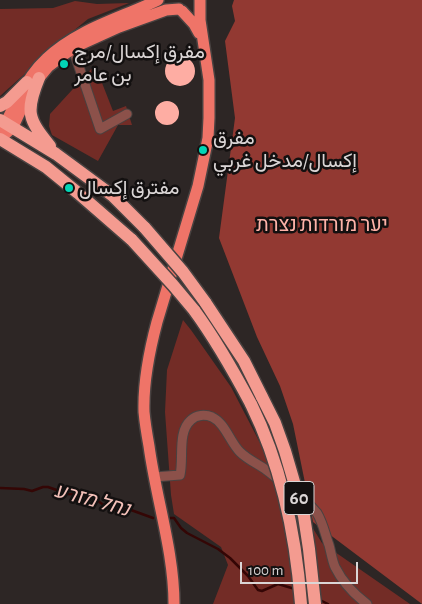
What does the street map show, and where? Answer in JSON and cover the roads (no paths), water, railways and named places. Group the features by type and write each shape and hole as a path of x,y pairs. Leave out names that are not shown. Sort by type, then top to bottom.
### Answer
{"highway":[{"path":"0,106 33,80"},
{"path":"33,80 31,114 33,122 56,154"},
{"name":"60","path":"6,123 56,154 113,196 145,228 183,272 244,361 278,430 304,516 315,604"},
{"name":"60","path":"0,139 46,168 132,240 173,285 207,328 237,376 262,425 279,478 291,526 300,583 301,604"}],"main road":[{"path":"0,139 6,123 26,100 33,80 45,60 67,42 158,0"},
{"path":"33,80 55,61 73,49 119,27 158,12 177,7 192,10 200,0"},
{"path":"174,604 174,579 144,414 145,380 156,322 198,186 208,138 209,80 200,20 200,0"},
{"path":"177,7 194,24 204,46"}],"street":[{"path":"73,49 100,129 127,114"},
{"path":"154,477 180,475 182,467 182,435 187,424 196,417 208,415 213,417 223,426 230,440 240,452 309,504 323,525 333,562 339,574 361,600 367,604"}],"waterway":[{"name":"נחל מזרע","path":"0,488 32,491 48,487 68,494 88,496 108,508 131,510 153,518"},
{"name":"נחל מזרע","path":"170,518 174,518 187,533 218,549 230,558 248,576 258,590 262,591 278,584 295,589"},
{"name":"נחל מזרע","path":"318,599 328,604"}],"place":[{"name":"مفرق إكسال/مرج بن عامر","path":"64,64"},
{"name":"مفرق إكسال/مدخل غربي","path":"203,150"},
{"name":"مفترق إكسال","path":"69,188"}],"park label":[{"name":"יער מורדות נצרת","path":"322,225"}]}
